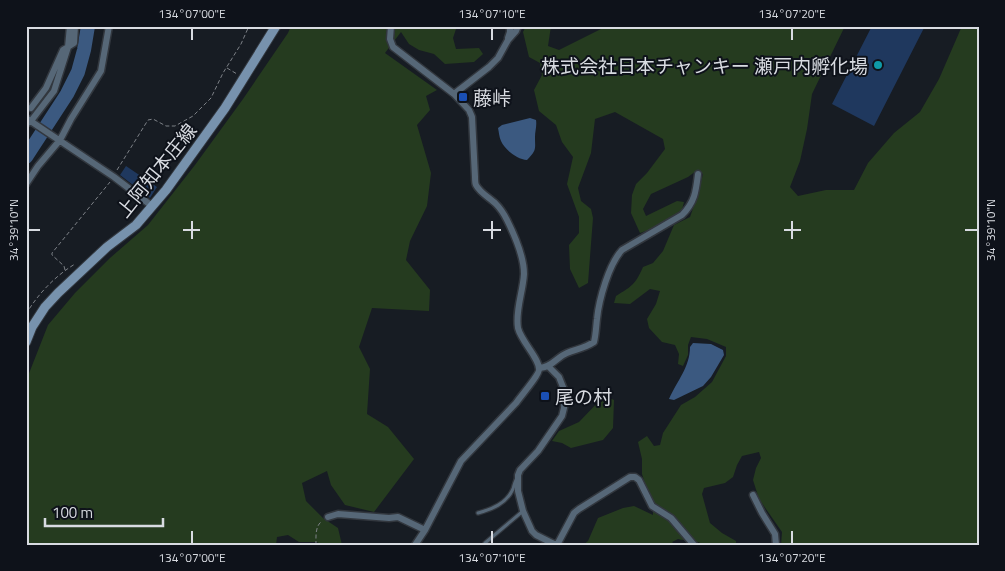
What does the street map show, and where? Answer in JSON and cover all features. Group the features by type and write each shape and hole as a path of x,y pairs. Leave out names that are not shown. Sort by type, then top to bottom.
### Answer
{"main road":[{"name":"上阿知本庄線","path":"26,342 32,327 45,307 107,247 136,225 152,206 224,108 276,26"}],"street":[{"path":"70,26 68,47 54,91 29,122 114,177 152,206"},
{"path":"31,108 46,88 63,50 74,43 75,26"},
{"path":"26,184 71,119 101,71 109,26"},
{"path":"391,26 390,39 393,46 454,94 469,110 472,117 476,185 497,205 505,217 521,256 524,273 518,326 520,335 540,368 538,374 516,404 461,461 425,530 415,545"},
{"path":"454,94 498,58 508,40 510,26"},
{"path":"508,40 516,32 518,26"},
{"path":"540,368 548,366 567,353 594,342 600,305 608,274 618,255 622,250 682,215 690,208 695,194 698,174"},
{"path":"548,366 559,377 565,392 564,408 562,416 538,451 520,470 518,475 518,491 532,531 556,545 574,513 630,477 635,477 640,480 652,506 671,518 694,545"},
{"path":"753,495 775,534 776,545"},
{"path":"328,516 338,514 398,517 425,530"}],"lane":[{"path":"478,513 492,510 502,504 512,491 518,475"},
{"path":"485,543 524,511"}],"path":[{"path":"66,270 52,253 107,187 148,120 153,119 166,126 175,126 193,116 211,98 249,26"},
{"path":"227,67 244,78"},
{"path":"26,314 38,297 66,270 76,264 84,269"},
{"path":"316,545 316,534 319,524 328,516"}],"green space":[{"path":"291,26 457,26 453,38 456,49 479,48 483,54 474,62 445,64 434,54 419,50 409,44 401,32 385,53 437,90 426,96 430,110 417,125 431,173 427,206 410,241 406,260 430,290 429,311 372,308 359,347 370,369 367,414 388,427 414,459 374,512 345,505 331,485 327,471 302,483 306,501 323,518 338,528 342,545 299,542 288,535 277,537 276,545 26,545 26,381 48,325 75,293 110,258 148,225 243,99"},
{"path":"526,26 551,26 548,46 559,50 607,26 845,26 812,94 800,161 790,187 798,196 826,190 854,190 868,163 894,133 920,112 939,79 962,26 979,26 979,545 781,545 782,532 759,499 753,480 761,458 759,452 742,456 733,477 725,483 704,488 702,494 710,523 736,541 736,545 704,545 695,541 678,539 672,542 675,545 583,545 588,541 598,518 623,508 634,506 653,515 653,504 642,474 642,459 638,442 647,436 654,446 660,445 663,433 681,405 695,397 712,382 726,356 726,347 707,339 691,337 688,345 688,355 683,366 678,364 679,354 675,345 662,342 649,328 647,319 656,304 660,291 650,289 630,304 614,303 616,296 638,278 643,267 653,263 663,251 674,225 690,217 703,174 696,171 688,177 651,194 643,209 646,216 677,201 684,202 682,210 652,229 640,233 631,213 632,195 636,184 665,149 663,139 615,112 595,119 591,153 578,188 581,201 591,209 593,218 588,283 579,288 570,269 569,245 579,233 579,217 567,184 573,157 562,142 556,125 539,111 534,90 542,75 540,63 529,57 523,32"},
{"path":"604,396 614,400 613,428 603,440 571,448 562,443 552,441 559,431 579,422"}],"water":[{"path":"530,118 536,120 535,147 527,160 515,156 505,148 500,139 498,128 502,125"},
{"path":"693,343 711,344 723,350 724,355 711,377 703,386 674,400 669,399 688,361 690,347"}],"building":[{"name":"株式会社日本チャンキー 瀬戸内孵化場","path":"872,26 925,26 874,126 832,104"},
{"path":"126,166 157,187 150,198 120,175"}],"waterway":[{"path":"26,157 67,94 78,72 88,26"}],"place":[{"name":"株式会社日本チャンキー 瀬戸内孵化場","path":"878,65"},
{"name":"藤峠","path":"463,97"},
{"name":"尾の村","path":"545,396"}]}
